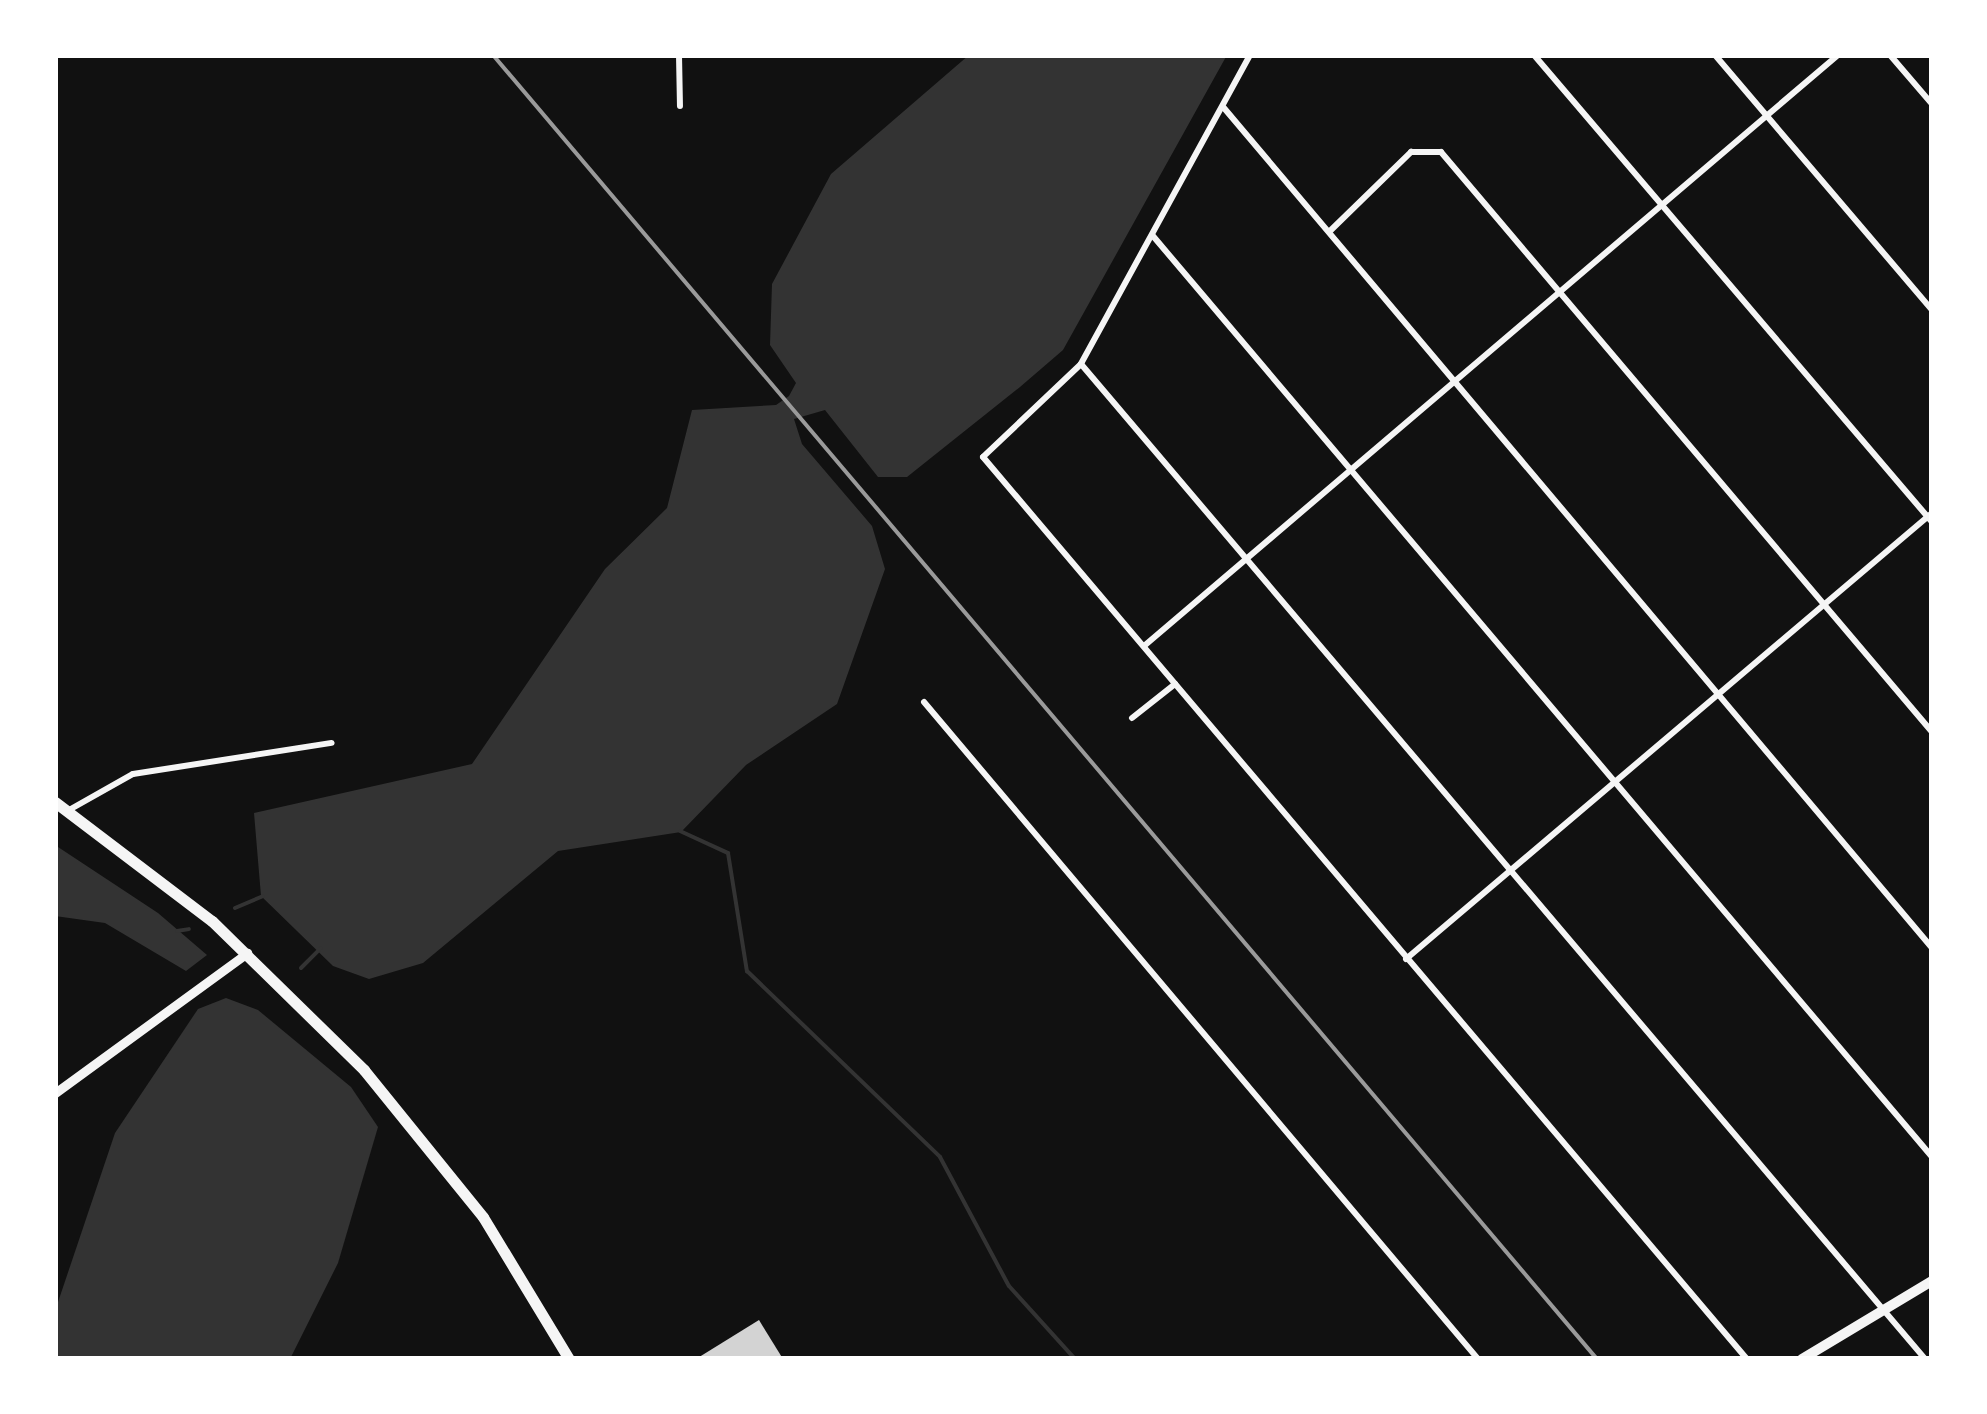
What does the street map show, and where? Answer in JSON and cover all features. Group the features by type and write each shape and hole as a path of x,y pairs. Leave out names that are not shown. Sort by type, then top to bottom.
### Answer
{"main road":[{"path":"55,802 247,953 435,1154 568,1359"},
{"path":"1802,1359 1932,1281"}],"street":[{"path":"680,55 680,106"},
{"path":"1250,55 1081,364 983,457 1747,1359"},
{"path":"1406,958 1510,866 1931,517 1534,55"},
{"path":"1715,55 1932,310"},
{"path":"1144,646 1838,55"},
{"path":"1890,55 1932,104"},
{"path":"1224,108 1331,230 1932,948"},
{"path":"1331,230 1411,152 1441,152 1932,732"},
{"path":"1153,236 1932,1157"},
{"path":"1081,364 1925,1359"},
{"path":"1132,718 1176,684"},
{"path":"924,702 1478,1359"},
{"path":"69,810 133,774 332,743"},
{"path":"55,1093 247,953"}],"shaded area":[{"path":"969,55 1227,55 1063,350 1020,387 907,477 878,477 825,410 794,419 802,444 872,526 885,569 837,704 746,765 681,832 558,851 423,963 369,979 333,966 261,896 254,813 472,764 605,569 667,508 692,410 776,405 789,396 796,383 770,345 772,284 831,174"},
{"path":"55,845 158,913 207,955 186,971 105,923 55,916"},
{"path":"226,998 258,1010 351,1087 378,1127 338,1263 290,1359 55,1359 55,1311 115,1133 198,1009"}],"building":[{"path":"759,1320 783,1359 696,1359"}],"waterway":[{"path":"680,831 728,853 747,971 940,1157 1009,1286 1075,1359"},
{"path":"235,908 263,896"},
{"path":"177,931 189,929"},
{"path":"301,968 321,948"}],"railway":[{"path":"493,55 1597,1359"}]}
